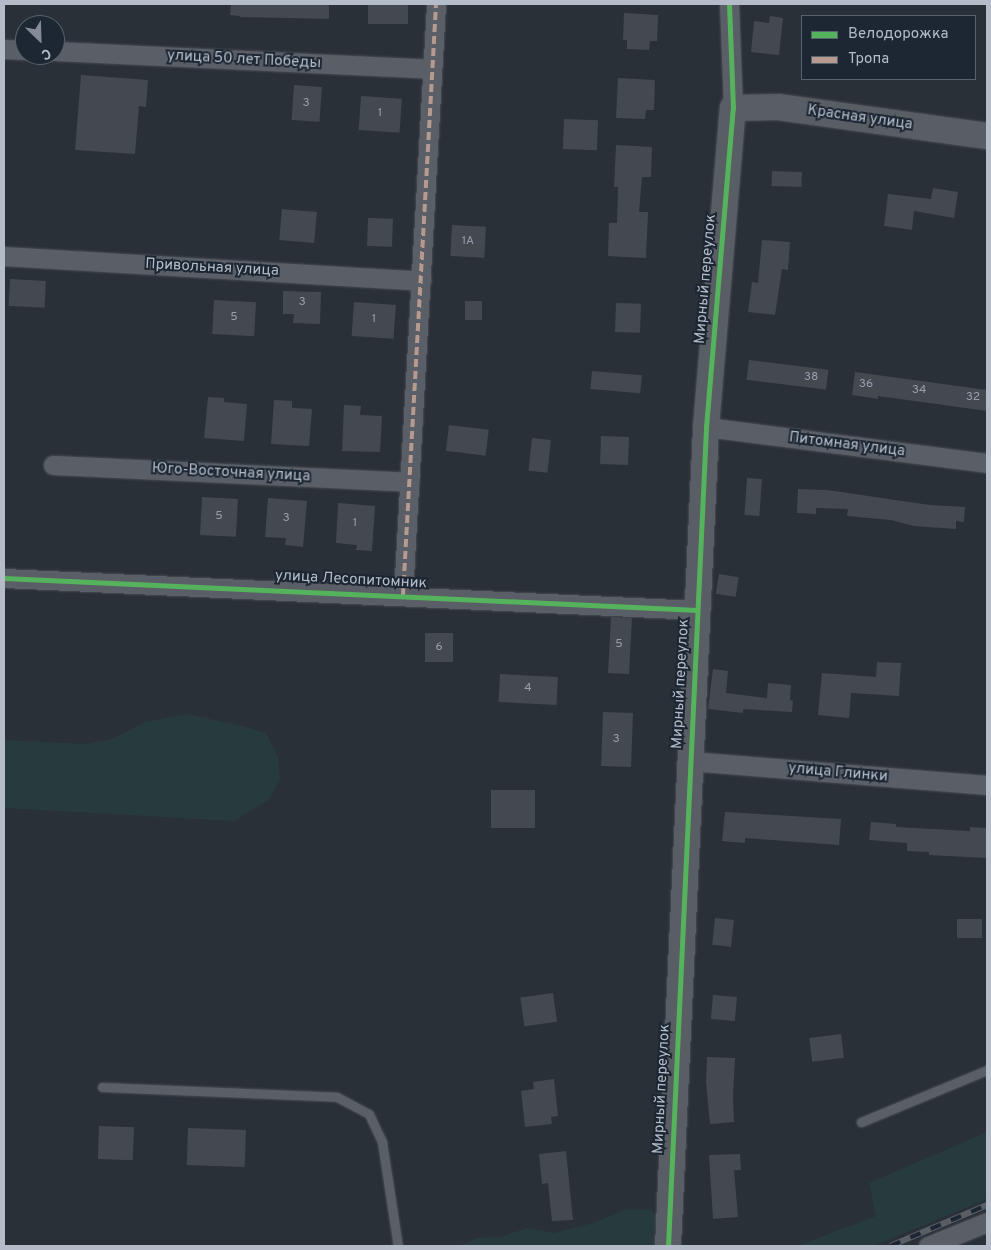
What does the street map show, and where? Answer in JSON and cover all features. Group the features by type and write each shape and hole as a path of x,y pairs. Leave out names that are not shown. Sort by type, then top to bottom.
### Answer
{"street":[{"path":"403,595 436,4"},
{"name":"Мирный переулок","path":"668,1246 706,427 733,108 729,4"},
{"name":"улица 50 лет Победы","path":"65,52 432,69"},
{"name":"Красная улица","path":"733,108 778,107 987,136"},
{"name":"Привольная улица","path":"4,256 421,281"},
{"name":"Питомная улица","path":"706,427 987,463"},
{"name":"Юго-Восточная улица","path":"52,465 410,482"},
{"name":"улица Лесопитомник","path":"4,578 697,610"},
{"name":"улица Глинки","path":"690,761 987,785"},
{"path":"928,1246 987,1222"}],"lane":[{"path":"860,1122 987,1070"},
{"path":"102,1087 337,1097 369,1114 382,1142 398,1246"}],"green space":[{"path":"187,714 266,733 278,757 280,780 268,800 234,821 4,808 4,740 86,744 110,740 145,722"},
{"path":"987,1132 987,1199 873,1246 797,1246 876,1216 869,1183"},
{"path":"628,1209 652,1210 656,1220 654,1246 461,1246 477,1238 501,1237 527,1228 554,1233 593,1223"}],"building":[{"path":"231,4 329,4 329,19 239,17 230,15"},
{"path":"368,4 408,4 408,24 368,24"},
{"path":"624,13 658,15 657,41 650,41 649,50 627,49 627,40 623,40"},
{"path":"770,16 783,18 779,55 751,52 754,21 769,23"},
{"path":"81,75 148,80 146,107 139,106 135,154 75,150"},
{"path":"618,78 655,80 654,110 646,110 645,119 616,118"},
{"path":"294,85 322,87 319,122 292,120"},
{"path":"361,96 402,99 400,133 359,130"},
{"path":"564,119 598,120 597,150 563,149"},
{"path":"616,145 652,147 651,177 642,177 639,212 648,212 646,258 608,256 609,223 617,223 618,187 614,187"},
{"path":"772,171 802,172 801,187 771,186"},
{"path":"933,188 958,192 954,218 914,211 912,230 884,226 888,194 931,199"},
{"path":"282,209 317,212 314,243 279,240"},
{"path":"368,218 393,219 392,247 367,246"},
{"path":"452,225 486,227 484,258 450,256"},
{"path":"762,240 790,242 788,270 782,269 775,315 748,312 752,282 758,283"},
{"path":"10,279 46,281 45,308 9,306"},
{"path":"283,291 321,292 320,324 293,323 294,314 283,314"},
{"path":"214,300 256,302 254,336 212,334"},
{"path":"465,301 482,301 482,320 465,320"},
{"path":"354,302 396,305 394,339 352,336"},
{"path":"616,303 641,304 640,333 615,332"},
{"path":"749,360 828,370 826,390 747,380"},
{"path":"592,371 642,375 640,393 590,389"},
{"path":"855,372 987,390 987,411 878,396 878,399 852,395"},
{"path":"208,397 224,398 224,402 247,404 244,441 204,438"},
{"path":"274,400 292,401 292,408 312,409 309,446 271,444"},
{"path":"344,405 361,406 360,415 382,416 380,452 342,451"},
{"path":"449,425 489,430 486,456 446,451"},
{"path":"601,436 629,437 628,465 600,464"},
{"path":"532,438 551,440 547,473 529,471"},
{"path":"747,478 762,479 759,516 744,515"},
{"path":"798,489 827,490 930,505 965,507 964,522 956,521 956,529 914,526 891,520 847,516 848,509 816,508 816,514 797,513"},
{"path":"202,497 238,499 236,537 200,535"},
{"path":"268,498 307,501 303,547 285,545 286,538 265,537"},
{"path":"338,503 375,506 372,551 356,550 357,545 336,543"},
{"path":"719,574 739,577 736,597 716,594"},
{"path":"611,617 632,618 629,674 608,673"},
{"path":"425,633 453,633 453,662 425,662"},
{"path":"877,662 901,663 899,696 851,693 849,718 818,715 822,673 876,677"},
{"path":"713,669 728,671 726,693 767,698 768,683 791,685 790,700 793,701 792,712 743,709 743,713 708,709"},
{"path":"500,674 558,677 556,705 499,702"},
{"path":"603,712 633,713 631,767 601,766"},
{"path":"491,790 535,790 535,828 491,828"},
{"path":"725,812 841,819 839,845 745,838 745,843 722,841"},
{"path":"871,822 896,824 896,827 970,831 970,827 987,828 987,858 929,855 929,852 907,851 907,843 869,840"},
{"path":"715,918 734,920 731,947 712,945"},
{"path":"957,919 982,919 982,938 957,938"},
{"path":"553,993 557,1022 524,1026 520,998"},
{"path":"713,995 737,997 735,1021 711,1019"},
{"path":"841,1034 844,1058 812,1062 809,1038"},
{"path":"707,1057 735,1058 734,1122 710,1124 706,1082"},
{"path":"554,1079 558,1116 551,1117 552,1124 525,1127 521,1091 534,1089 533,1082"},
{"path":"99,1126 134,1127 133,1160 98,1159"},
{"path":"188,1128 246,1130 245,1167 187,1165"},
{"path":"566,1151 573,1220 552,1221 548,1183 542,1184 539,1154"},
{"path":"740,1154 741,1170 734,1170 738,1217 713,1219 709,1155"}],"railway":[{"path":"890,1246 987,1205"}],"marked path":[{"path":"403,595 436,4"}],"cycle path":[{"path":"668,1246 706,427 733,108 729,4"},
{"path":"4,578 697,610"}]}
